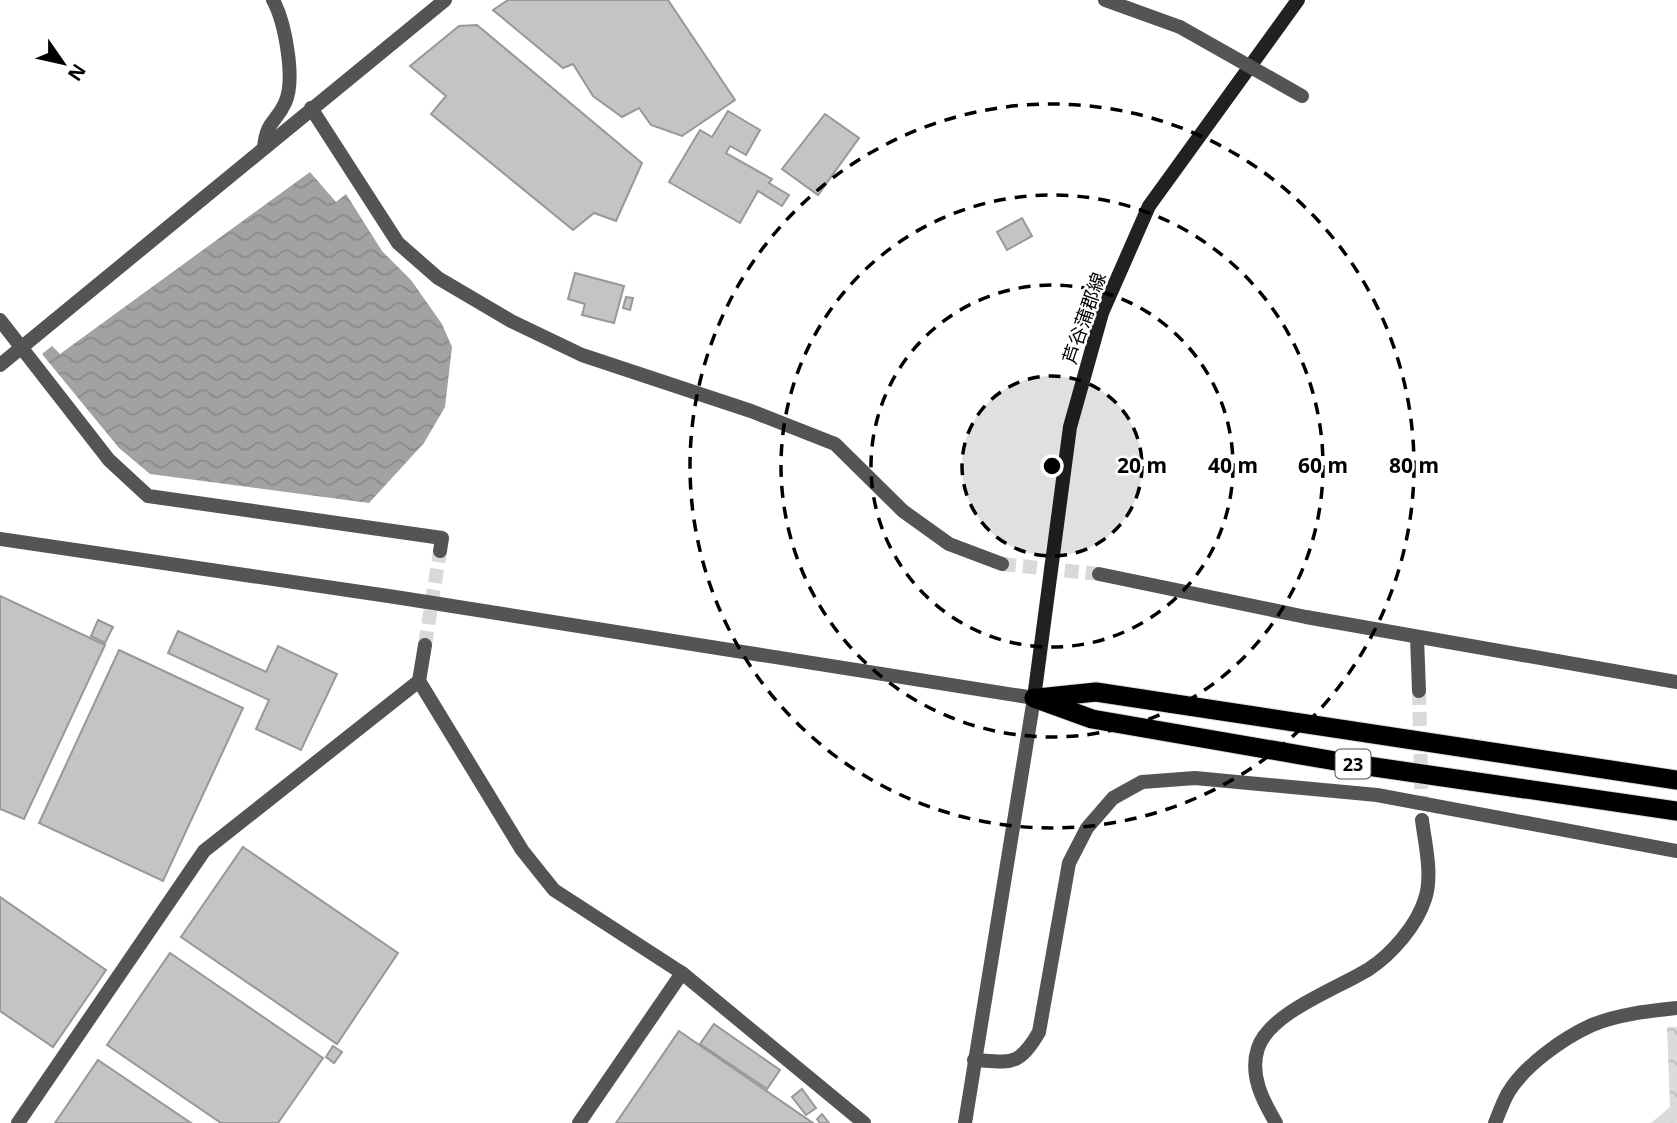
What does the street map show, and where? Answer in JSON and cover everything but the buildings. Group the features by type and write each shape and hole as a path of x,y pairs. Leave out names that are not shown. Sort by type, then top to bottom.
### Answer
{"highway":[{"name":"23","path":"1034,698 1096,692 1677,779"},
{"name":"23","path":"1034,698 1092,719 1348,763 1677,811"}],"main road":[{"name":"芦谷蒲郡線","path":"1034,698 1070,427 1101,313 1149,206 1298,0"}],"street":[{"path":"264,147 266,128 285,104 292,74 273,0"},
{"path":"0,365 23,349 311,108 445,0"},
{"path":"1105,0 1180,27 1302,96"},
{"path":"311,108 398,243 438,278 511,321 582,355 751,411 835,444 903,511 949,544 1002,564"},
{"path":"0,320 109,460 148,496 442,538 440,551"},
{"path":"0,539 381,595 1034,698 965,1123"},
{"path":"1099,574 1417,637 1677,682"},
{"path":"1417,637 1419,691"},
{"path":"425,645 419,681 522,850 554,890 682,973 864,1123"},
{"path":"18,1123 204,851 419,681"},
{"path":"974,1060 1014,1062 1026,1055 1039,1032 1069,863 1087,828 1113,798 1142,782 1195,778 1377,795 1677,851"},
{"path":"1276,1123 1260,1096 1256,1070 1258,1048 1272,1026 1372,967 1416,921 1426,897 1428,870 1422,820"},
{"path":"579,1123 682,973"},
{"path":"1495,1123 1509,1092 1529,1069 1592,1025 1640,1012 1677,1008"}],"green space":[{"path":"1667,1027 1677,1027 1677,1123 1651,1123 1670,1107"}],"water":[{"path":"310,172 336,202 346,194 382,251 411,280 442,324 452,347 445,407 424,443 369,503 150,474 119,448 42,354 52,346 60,354"}],"tunnel":[{"path":"425,645 440,551"},
{"path":"1002,564 1099,574"},
{"path":"1419,691 1422,820"}]}
